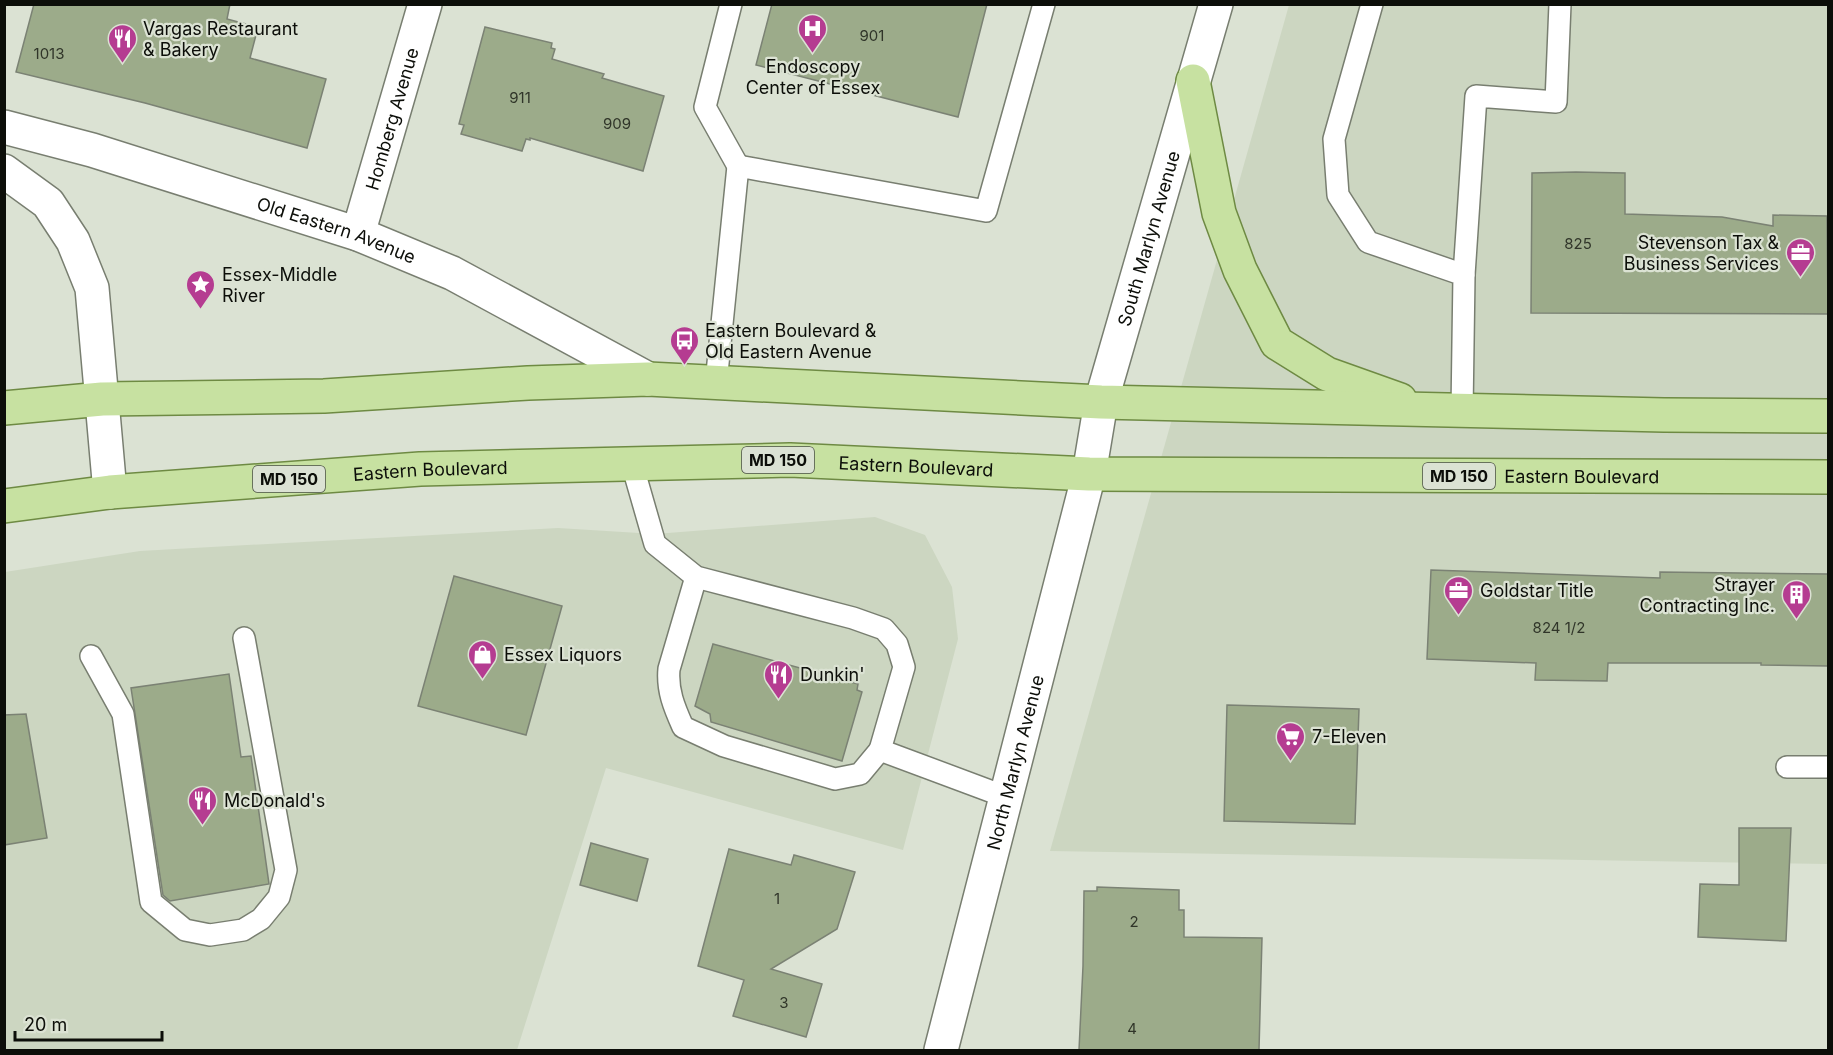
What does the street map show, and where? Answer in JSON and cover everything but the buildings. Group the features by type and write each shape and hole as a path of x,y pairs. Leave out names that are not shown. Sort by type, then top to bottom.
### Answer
{"main road":[{"path":"1193,81 1219,213 1240,270 1277,343 1327,374 1427,410"},
{"path":"4,408 102,399 324,396 528,383 648,379 1101,402 1462,411 1828,416"},
{"name":"Eastern Boulevard","path":"4,506 110,492 420,469 790,460 1089,474 1828,477"}],"street":[{"name":"Homberg Avenue","path":"357,234 426,4"},
{"name":"South Marlyn Avenue","path":"1089,474 1101,402 1216,4"},
{"name":"Old Eastern Avenue","path":"4,127 92,150 357,234 452,273 648,379"},
{"path":"4,171 48,203 73,241 92,288 110,492"},
{"name":"North Marlyn Avenue","path":"941,1050 1089,474"}],"lane":[{"path":"716,382 738,165 705,107 731,4"},
{"path":"738,165 986,211 1044,4"},
{"path":"1372,4 1334,139 1338,195 1368,242 1464,275"},
{"path":"1462,411 1464,275 1476,96 1556,102 1560,4"},
{"path":"632,464 655,544 696,577 853,618 884,629 897,644 904,667 880,750 860,774 835,778 724,746 683,727 672,702 668,682 669,669 696,577"},
{"path":"91,656 123,714 151,902 185,930 210,935 243,930 261,919 279,897 286,870 244,638"},
{"path":"880,750 1006,797"},
{"path":"1787,767 1828,767"}],"shaded area":[{"path":"1289,5 1828,5 1828,864 1050,851"},
{"path":"875,517 925,535 952,587 958,639 903,850 606,768 517,1050 5,1050 5,572 140,551 558,528 655,534"}],"place":[{"name":"Endoscopy Center of Essex","path":"813,54"},
{"name":"Vargas Restaurant & Bakery","path":"122,64"},
{"name":"Stevenson Tax & Business Services","path":"1800,278"},
{"name":"Essex-Middle River","path":"201,310"},
{"name":"Eastern Boulevard & Old Eastern Avenue","path":"684,366"},
{"name":"Goldstar Title","path":"1459,616"},
{"name":"Strayer Contracting Inc.","path":"1796,620"},
{"name":"Essex Liquors","path":"483,680"},
{"name":"Dunkin'","path":"779,700"},
{"name":"7-Eleven","path":"1291,762"},
{"name":"McDonald's","path":"203,826"}]}
